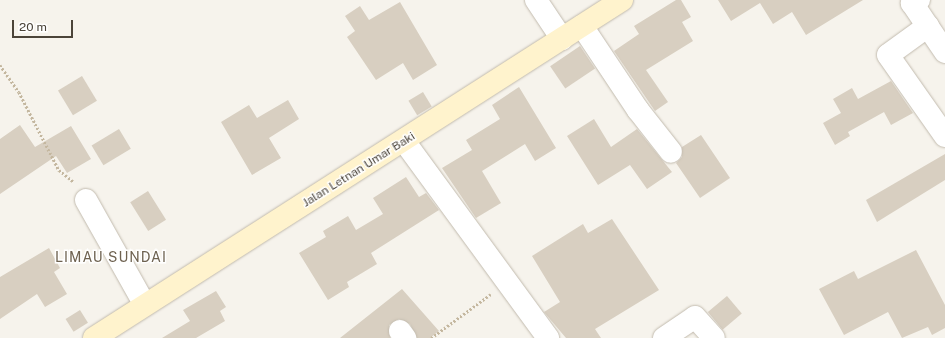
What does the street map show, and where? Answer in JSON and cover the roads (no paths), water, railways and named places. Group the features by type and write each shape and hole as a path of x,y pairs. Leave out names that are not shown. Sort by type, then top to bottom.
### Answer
{"street":[{"path":"536,0 562,39"},
{"name":"Jalan Letnan Umar Baki","path":"94,338 404,141 622,0"},
{"path":"914,1 945,52"},
{"path":"582,26 638,110 671,152"},
{"path":"928,26 888,55 945,136"},
{"path":"404,141 509,281 548,338"},
{"path":"86,200 145,306"},
{"path":"664,338 696,317 714,338"}],"district":[{"name":"LIMAU SUNDAI","path":"111,257"}]}
